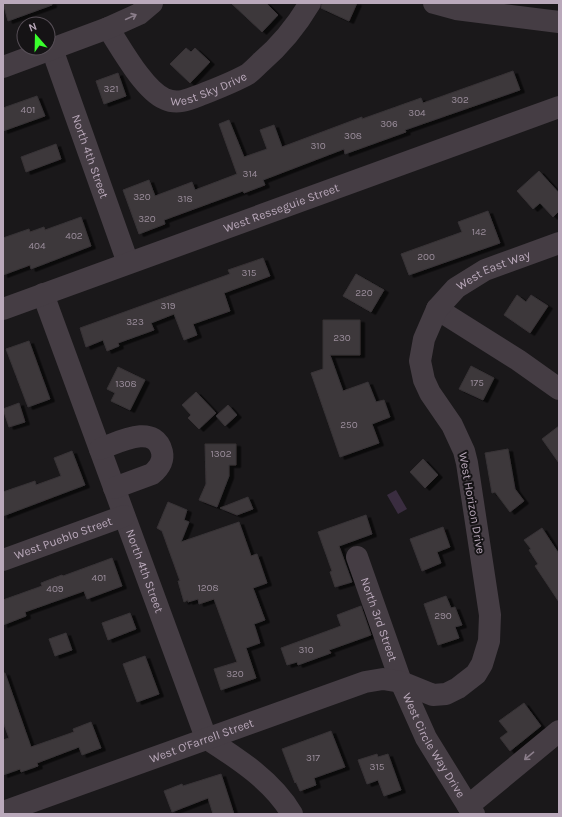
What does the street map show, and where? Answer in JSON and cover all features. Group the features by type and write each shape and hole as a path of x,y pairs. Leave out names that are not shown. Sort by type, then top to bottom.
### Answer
{"street":[{"path":"56,48 108,28 139,14 152,3"},
{"name":"West Sky Drive","path":"108,28 143,81 155,94 176,102 188,100 214,90 248,74 277,47 302,17 310,3"},
{"path":"434,3 456,9 559,22"},
{"path":"3,66 32,56"},
{"name":"North 4th Street","path":"54,56 128,263"},
{"name":"West Resseguie Street","path":"3,309 559,107"},
{"name":"West East Way","path":"437,309 456,288 485,270 559,243"},
{"name":"North 4th Street","path":"43,294 206,738"},
{"path":"437,309 518,360 559,389"},
{"name":"West Horizon Drive","path":"401,682 433,695 446,694 458,688 476,674 482,664 489,641 490,615 464,451 452,425 430,393 420,361 424,339 437,309"},
{"path":"100,450 138,436 151,438 158,443 162,452 162,462 157,470 152,474 114,488"},
{"name":"West Pueblo Street","path":"3,560 124,516"},
{"name":"North 3rd Street","path":"357,557 401,682"},
{"name":"West O'Farrell Street","path":"3,812 365,682 383,679 401,682"},
{"name":"West Circle Way Drive","path":"401,682 426,738 471,810 559,731"},
{"path":"206,738 260,777 278,795 292,814"}],"shaded area":[{"path":"396,490 407,509 398,514 387,495"}],"building":[{"path":"3,3 52,3 52,5 22,16 16,16 16,18 8,21"},
{"path":"231,3 266,3 278,15 262,32"},
{"path":"322,3 357,3 349,21 321,8"},
{"path":"186,48 191,52 195,48 210,62 190,83 170,64"},
{"path":"513,71 520,90 405,130 406,132 345,154 344,149 263,180 265,185 244,193 243,191 164,220 165,224 139,234 123,190 149,180 155,196 192,182 195,190 237,174 219,124 229,120 244,157 267,149 260,130 274,125 282,147 362,117 362,119 421,98 423,103"},
{"path":"118,73 126,96 104,104 96,81"},
{"path":"37,96 45,116 3,131 3,108"},
{"path":"56,144 61,159 26,172 21,157"},
{"path":"539,171 559,193 559,211 553,217 540,203 533,209 517,191"},
{"path":"488,211 500,243 409,275 401,254 462,232 458,222"},
{"path":"81,217 91,246 31,269 30,265 3,275 3,238 29,229 30,232 44,227 45,230"},
{"path":"263,258 270,276 224,293 230,311 193,324 197,335 184,340 174,314 151,323 154,330 118,343 119,346 107,351 103,340 86,347 80,328 230,274 228,270"},
{"path":"356,274 384,290 371,312 343,296"},
{"path":"517,295 526,302 531,295 548,306 530,333 504,315"},
{"path":"323,320 360,320 360,355 330,355 343,391 368,382 376,402 384,400 390,417 372,424 379,443 340,457 311,373 323,369"},
{"path":"29,341 50,399 28,407 6,349"},
{"path":"471,366 494,378 483,400 459,389"},
{"path":"118,367 145,380 130,410 111,401 115,393 107,389"},
{"path":"196,392 216,413 199,429 188,418 191,415 182,405"},
{"path":"19,403 25,422 9,427 3,409"},
{"path":"228,405 237,415 225,426 216,416"},
{"path":"559,426 559,463 542,439"},
{"path":"205,444 236,444 236,465 229,465 229,476 217,507 199,500 206,484"},
{"path":"508,449 515,489 524,501 510,512 495,492 492,493 485,453"},
{"path":"72,451 85,485 3,516 3,492 35,481 36,485 61,476 54,458"},
{"path":"423,459 438,475 425,488 410,472"},
{"path":"248,497 253,509 237,515 220,508"},
{"path":"168,502 187,510 184,520 189,522 181,542 239,522 251,556 257,554 267,583 253,588 265,620 254,624 260,643 246,648 256,678 221,690 214,669 237,662 214,599 199,604 198,599 184,602 178,581 180,581 162,531 157,528"},
{"path":"366,515 372,534 339,546 352,582 335,587 330,572 332,571 318,532"},
{"path":"443,527 450,547 437,552 441,563 422,571 410,539"},
{"path":"542,528 559,554 559,602 535,566 538,564 529,550 531,549 524,540"},
{"path":"112,558 122,586 87,599 84,591 25,612 26,616 3,625 3,600 42,586 41,583"},
{"path":"446,596 451,608 455,607 462,625 455,627 459,638 438,645 424,604"},
{"path":"361,606 371,635 329,650 331,653 298,665 297,662 287,665 281,648 341,626 337,615"},
{"path":"130,613 136,629 108,640 102,623"},
{"path":"66,633 72,650 55,656 49,639"},
{"path":"145,656 159,694 137,702 123,664"},
{"path":"3,673 5,673 31,747 74,732 73,729 91,722 101,748 82,755 79,747 37,763 38,766 21,772 20,769 3,775 3,740 9,738 3,722"},
{"path":"524,703 541,726 510,751 500,738 508,732 499,721"},
{"path":"331,731 345,767 314,778 316,785 300,791 296,782 295,783 282,749"},
{"path":"377,754 378,757 388,754 401,790 384,796 378,780 367,784 358,760"},
{"path":"221,774 234,814 213,814 208,798 172,812 164,791 182,784 183,786"}]}
